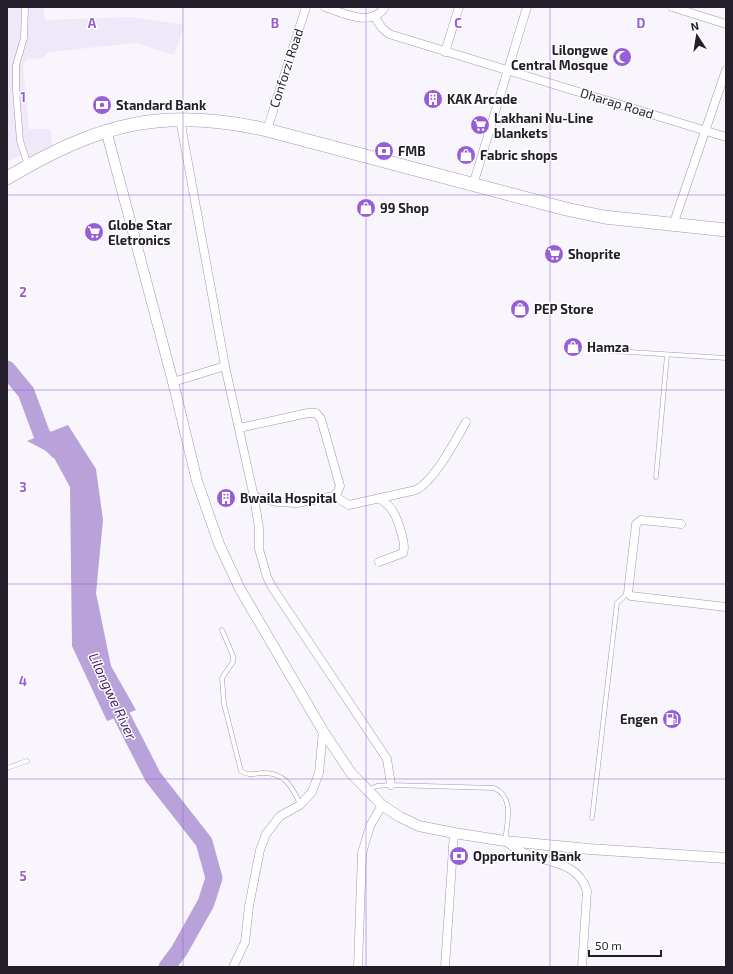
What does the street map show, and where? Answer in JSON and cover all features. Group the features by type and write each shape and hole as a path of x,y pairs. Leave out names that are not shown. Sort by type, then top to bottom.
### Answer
{"highway":[{"path":"7,178 28,165 62,148 106,130 144,121 180,119 229,122 267,130 566,209 604,217 726,230"}],"street":[{"path":"25,7 24,38 16,65 16,90 20,142 28,165"},
{"name":"Conforzi Road","path":"267,130 306,7"},
{"path":"325,7 361,18 374,16 381,12 385,7"},
{"path":"446,52 459,7"},
{"path":"473,185 527,7"},
{"path":"672,7 726,24"},
{"name":"Dharap Road","path":"374,16 382,28 390,34 726,137"},
{"path":"673,225 726,70"},
{"path":"180,119 225,366 254,497 259,528 259,549 267,577 272,587 387,759 391,785"},
{"path":"106,130 173,382 197,481 230,570 322,731 346,767 382,805 400,817 419,826 505,841 589,849 726,858"},
{"path":"173,382 225,366"},
{"path":"239,428 308,413 316,413 321,419 340,486 334,496"},
{"path":"254,497 287,503 334,496 349,505 416,490 421,487 440,464 466,422"},
{"path":"379,562 403,553 404,548 396,518 387,504 380,499"},
{"path":"681,524 641,520 636,524 628,593 631,596 726,607"},
{"path":"234,967 245,942 249,906 260,850 266,834 280,816 300,805 312,792 316,783 322,731"},
{"path":"358,967 362,853 370,826 382,805"},
{"path":"444,967 454,833"},
{"path":"505,841 527,855 570,868 579,875 584,883 587,891 582,967"}],"lane":[{"path":"598,350 726,358"},
{"path":"656,477 667,355"},
{"path":"592,818 617,603 628,593"},
{"path":"222,630 233,656 233,662 222,678 224,704 241,770 246,774 277,775 286,780 294,790 300,805"},
{"path":"7,768 27,761"},
{"path":"367,790 377,786 391,785 494,788 501,791 508,802 505,841"}],"shaded area":[{"path":"7,7 43,7 45,20 132,17 184,25 174,55 136,43 49,52 43,58 28,59 23,64 29,129 51,129 52,146 26,158 19,156 7,162"}],"water":[{"path":"68,425 96,469 103,520 96,593 111,666 136,710 107,721 72,646 70,487 52,454 27,441"}],"waterway":[{"name":"Lilongwe River","path":"7,369 26,392 42,435 58,451"},
{"name":"Lilongwe River","path":"111,695 153,777 204,842 214,878 206,903 179,951 167,967"}],"place":[{"name":"Lilongwe Central Mosque","path":"622,57"},
{"name":"KAK Arcade","path":"433,99"},
{"name":"Standard Bank","path":"102,105"},
{"name":"Lakhani Nu-Line blankets","path":"480,125"},
{"name":"FMB","path":"384,151"},
{"name":"Fabric shops","path":"466,155"},
{"name":"99 Shop","path":"366,208"},
{"name":"Globe Star Eletronics","path":"94,232"},
{"name":"Shoprite","path":"554,254"},
{"name":"PEP Store","path":"520,309"},
{"name":"Hamza","path":"573,347"},
{"name":"Bwaila Hospital","path":"226,498"},
{"name":"Engen","path":"672,719"},
{"name":"Opportunity Bank","path":"459,856"}]}
